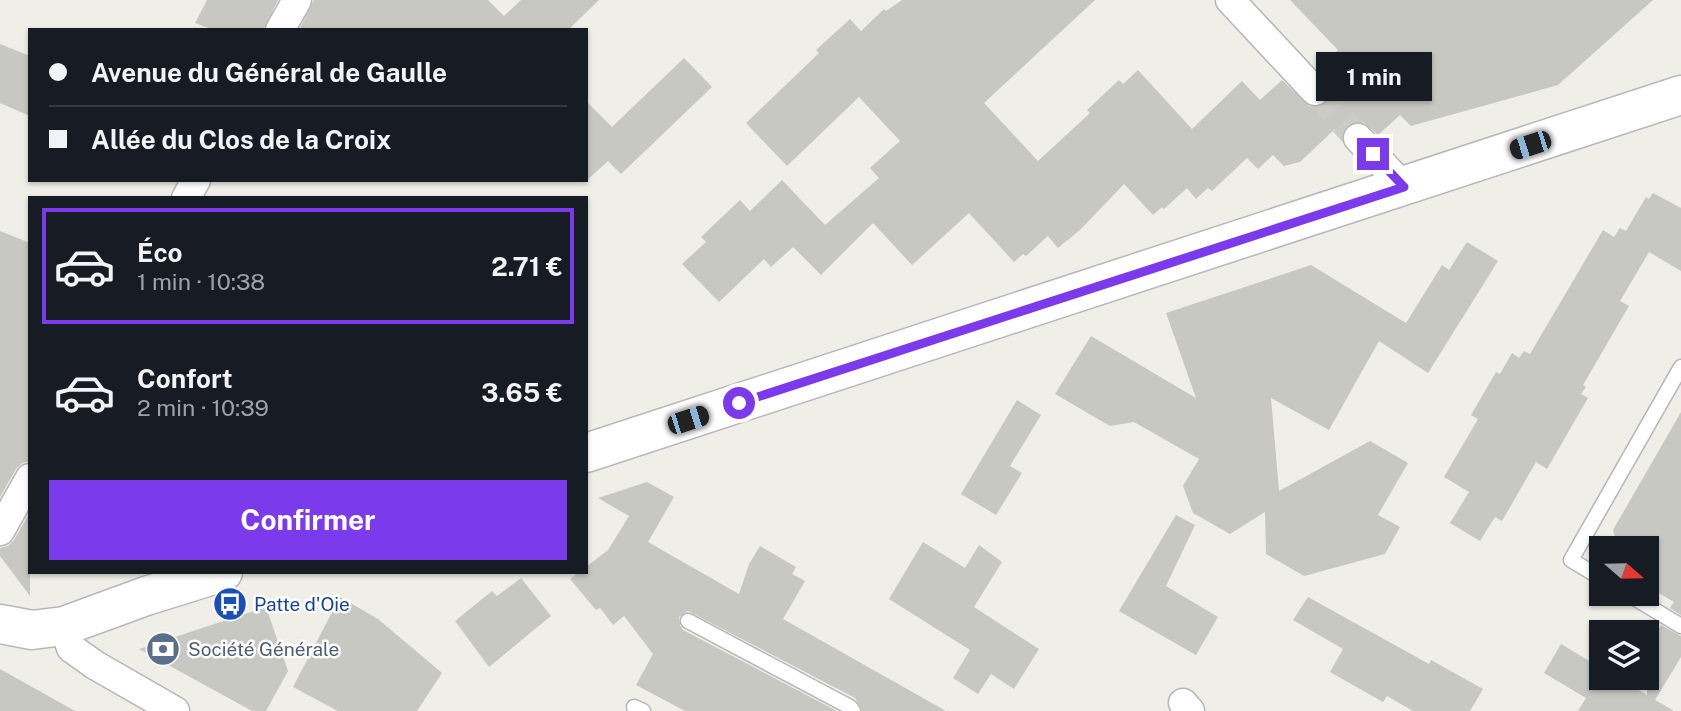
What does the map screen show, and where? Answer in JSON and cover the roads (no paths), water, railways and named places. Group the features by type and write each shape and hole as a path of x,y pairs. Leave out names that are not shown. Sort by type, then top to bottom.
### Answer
{"main road":[{"path":"588,452 1681,95"},
{"path":"0,624 32,630 64,626 217,574"}],"street":[{"path":"281,28 297,0"},
{"path":"1230,0 1315,91"},
{"path":"1358,138 1404,187"},
{"path":"0,531 28,482"},
{"path":"64,626 71,648 95,665 175,711"}],"lane":[{"path":"1589,571 1571,560 1681,367"},
{"path":"1648,606 1681,626"},
{"path":"688,621 853,711"}],"tunnel":[{"path":"1315,91 1358,138"}],"place":[{"name":"Patte d'Oie","path":"230,604"},
{"name":"Société Générale","path":"163,649"}]}
